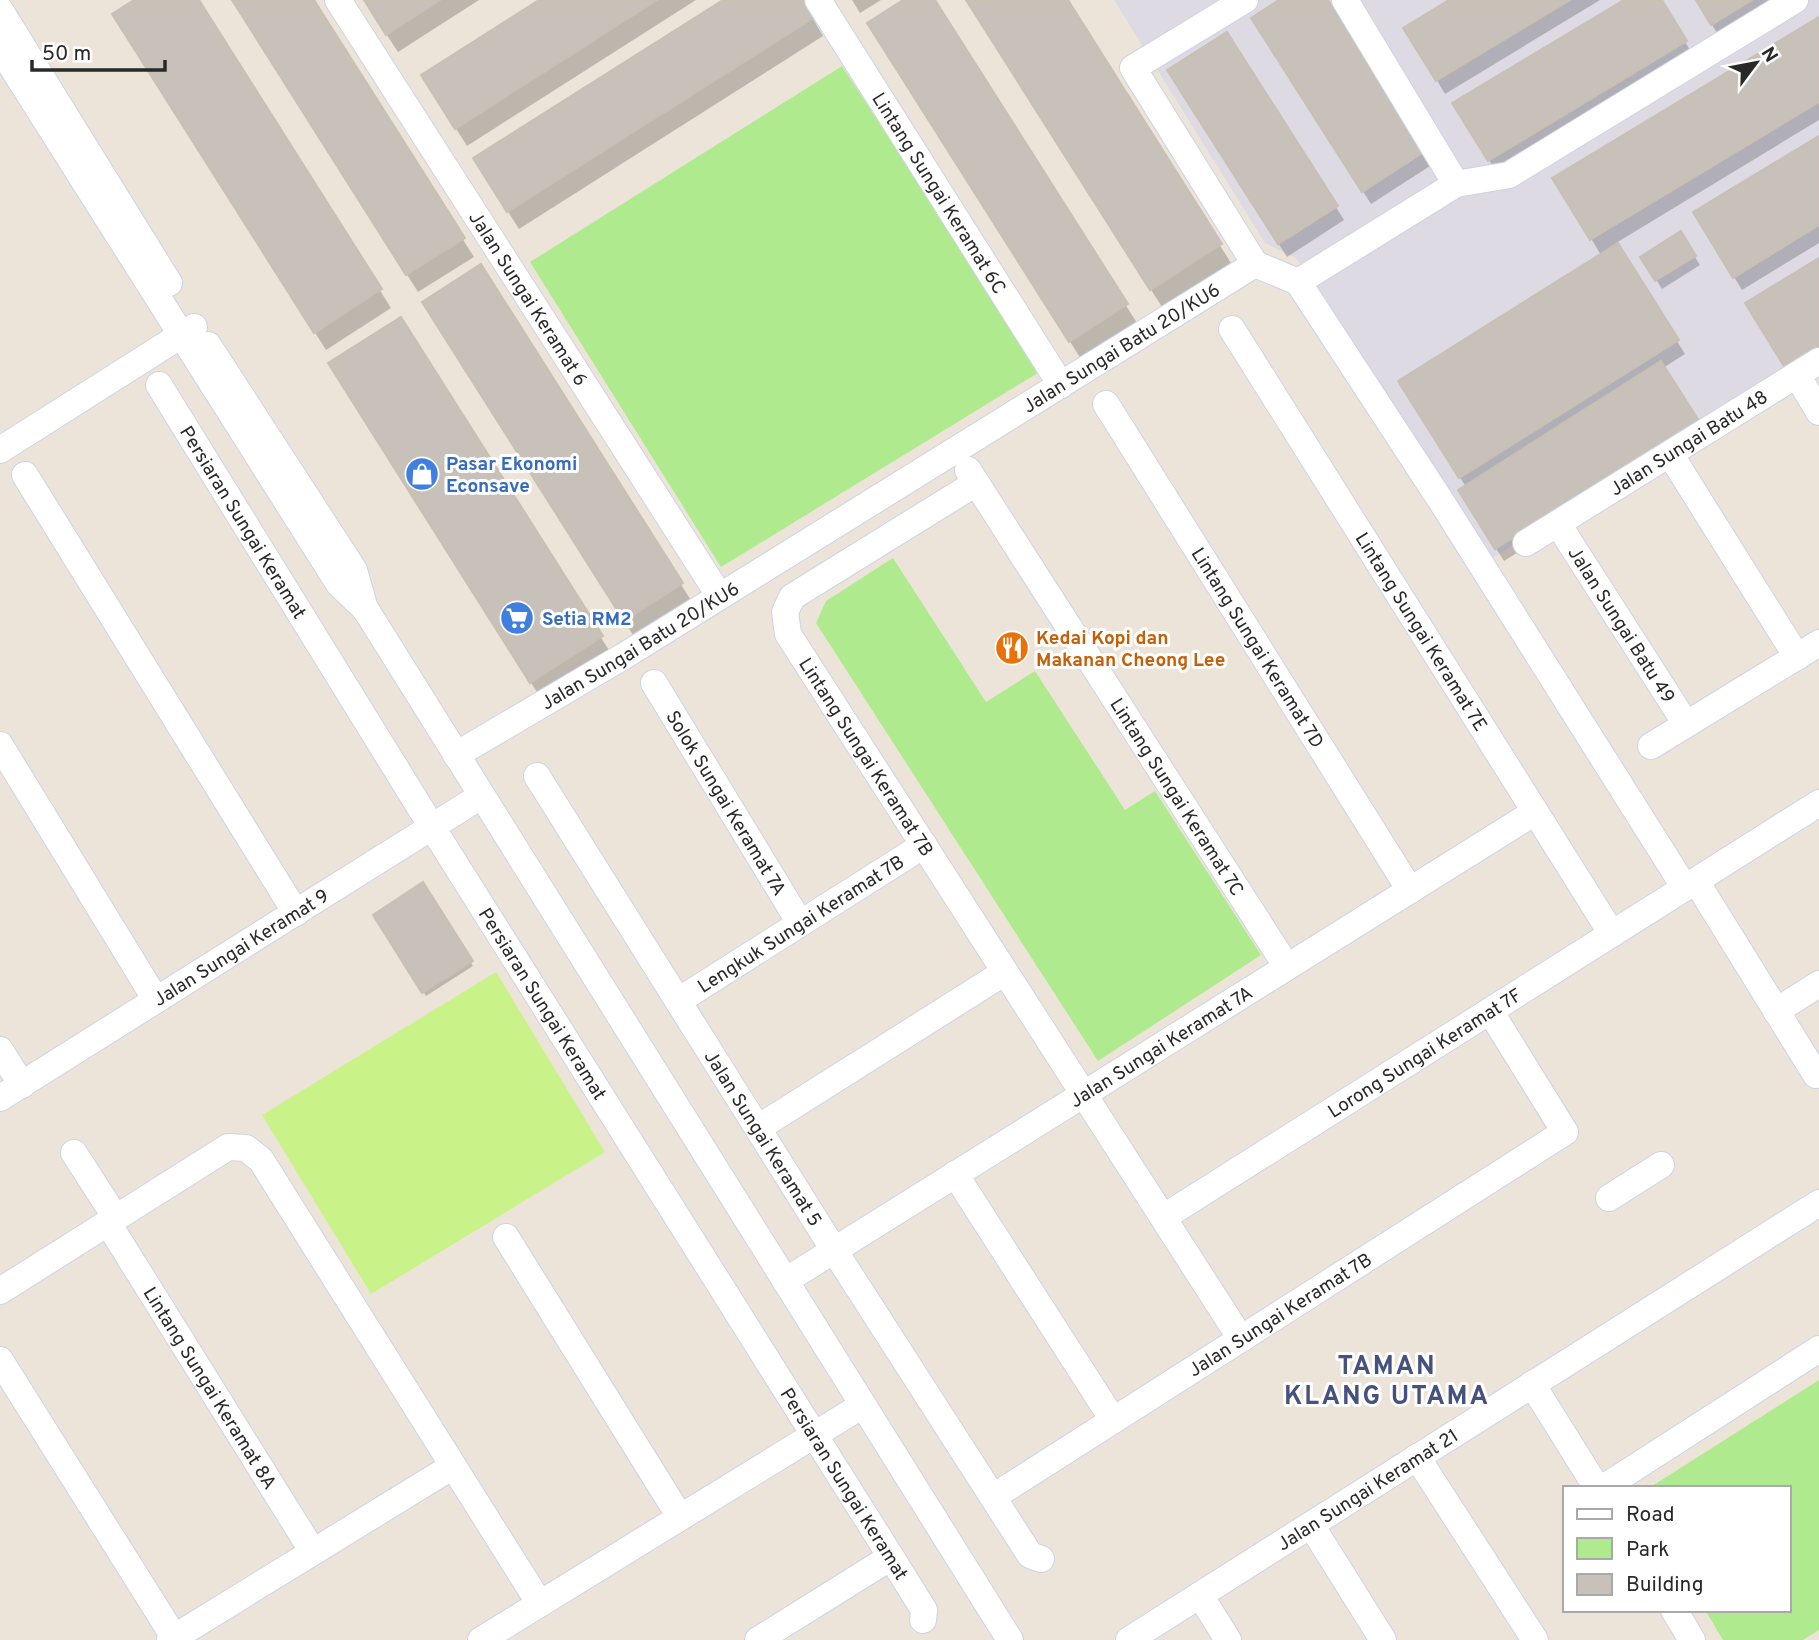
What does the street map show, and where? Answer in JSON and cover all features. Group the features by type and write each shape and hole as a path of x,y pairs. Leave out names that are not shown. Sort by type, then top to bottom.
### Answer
{"street":[{"name":"Jalan Sungai Keramat 6","path":"338,0 719,595"},
{"name":"Lintang Sungai Keramat 6C","path":"818,0 1061,385"},
{"path":"1245,0 1133,68 1255,264 1298,282 1816,1075"},
{"path":"1345,0 1455,184"},
{"path":"1298,282 1455,184 1509,175 1795,0"},
{"path":"0,9 338,584 366,610 1010,1640"},
{"path":"0,48 188,331"},
{"name":"Jalan Sungai Batu 20/KU6","path":"456,755 624,656 1255,264"},
{"name":"Lintang Sungai Keramat 7E","path":"1232,328 1612,934"},
{"path":"0,450 188,331"},
{"name":"Jalan Sungai Batu 48","path":"1526,543 1819,361"},
{"path":"1797,375 1819,412"},
{"name":"Persiaran Sungai Keramat","path":"159,385 432,827 891,1557 923,1610 923,1620"},
{"name":"Lintang Sungai Keramat 7D","path":"1106,404 1410,890"},
{"name":"Lintang Sungai Keramat 7C","path":"956,451 1287,967"},
{"path":"1651,746 1808,650 1670,454"},
{"path":"25,475 296,913"},
{"name":"Lintang Sungai Keramat 7B","path":"976,482 792,597 785,612 788,634 1241,1339"},
{"name":"Jalan Sungai Batu 49","path":"1558,524 1686,724"},
{"name":"Solok Sungai Keramat 7A","path":"654,683 800,923"},
{"path":"0,745 156,1000"},
{"name":"Jalan Sungai Keramat 5","path":"537,776 834,1250 1030,1555 1041,1559"},
{"name":"Jalan Sungai Keramat 9","path":"11,1092 481,796"},
{"name":"Lorong Sungai Keramat 7F","path":"1164,1217 1819,803"},
{"name":"Jalan Sungai Keramat 7A","path":"785,1281 1535,812"},
{"name":"Lengkuk Sungai Keramat 7B","path":"678,1000 924,845"},
{"path":"758,1128 1005,972"},
{"path":"1776,1011 1819,984"},
{"name":"Jalan Sungai Keramat 7B","path":"993,1497 1565,1132 1490,1011"},
{"path":"0,1049 11,1092"},
{"path":"0,1291 228,1147 246,1148 261,1160 540,1604"},
{"name":"Lintang Sungai Keramat 8A","path":"74,1153 112,1221 313,1552"},
{"path":"1609,1198 1661,1165"},
{"path":"955,1174 1113,1420"},
{"name":"Jalan Sungai Keramat 21","path":"1129,1640 1819,1203"},
{"path":"506,1237 680,1517"},
{"path":"1606,1486 1819,1349"},
{"path":"0,1360 172,1639 453,1466"},
{"path":"1532,1384 1596,1486"},
{"path":"481,1640 863,1405"},
{"path":"1417,1457 1535,1640"},
{"path":"1311,1525 1383,1640"},
{"path":"758,1640 891,1557"},
{"path":"1200,1595 1228,1640"},
{"path":"1675,1612 1692,1640"}],"shaded area":[{"path":"1114,0 1819,0 1819,352 1488,561 1296,258 1265,243"}],"green space":[{"path":"842,66 1041,371 721,567 530,262"},
{"path":"893,558 986,702 1035,671 1125,810 1155,791 1261,955 1098,1061 816,623 826,601"},
{"path":"496,972 605,1152 371,1294 262,1115"},
{"path":"1819,1380 1819,1630 1803,1640 1723,1640 1706,1612 1791,1612 1791,1486 1652,1486"}],"building":[{"path":"134,0 199,0 382,289 314,333 112,14"},
{"path":"232,0 314,0 465,238 406,275"},
{"path":"364,0 440,0 386,35"},
{"path":"539,0 657,0 455,129 421,75"},
{"path":"723,0 804,0 815,17 507,212 473,158"},
{"path":"903,0 935,0 1128,304 1069,342 867,23"},
{"path":"966,0 1068,0 1222,244 1150,290"},
{"path":"1279,0 1328,0 1424,152 1362,192 1251,18"},
{"path":"1449,0 1570,0 1436,81 1403,28"},
{"path":"1624,0 1662,0 1687,41 1488,161 1452,103"},
{"path":"1696,0 1752,0 1711,25"},
{"path":"1819,17 1819,102 1590,240 1552,178"},
{"path":"1227,32 1338,206 1278,244 1167,70"},
{"path":"1819,136 1819,225 1733,278 1693,212"},
{"path":"1681,231 1696,256 1655,281 1640,257"},
{"path":"1618,243 1679,340 1459,478 1398,381"},
{"path":"1819,258 1819,348 1785,368 1745,303"},
{"path":"481,264 683,583 624,621 422,302"},
{"path":"401,317 603,636 530,683 328,363"},
{"path":"1661,361 1699,421 1495,549 1458,490"},
{"path":"423,882 473,961 422,993 373,915"}],"place":[{"name":"Pasar Ekonomi Econsave","path":"422,474"},
{"name":"Setia RM2","path":"517,618"},
{"name":"Kedai Kopi dan Makanan Cheong Lee","path":"1012,648"}],"district":[{"name":"TAMAN KLANG UTAMA","path":"1387,1380"}]}
